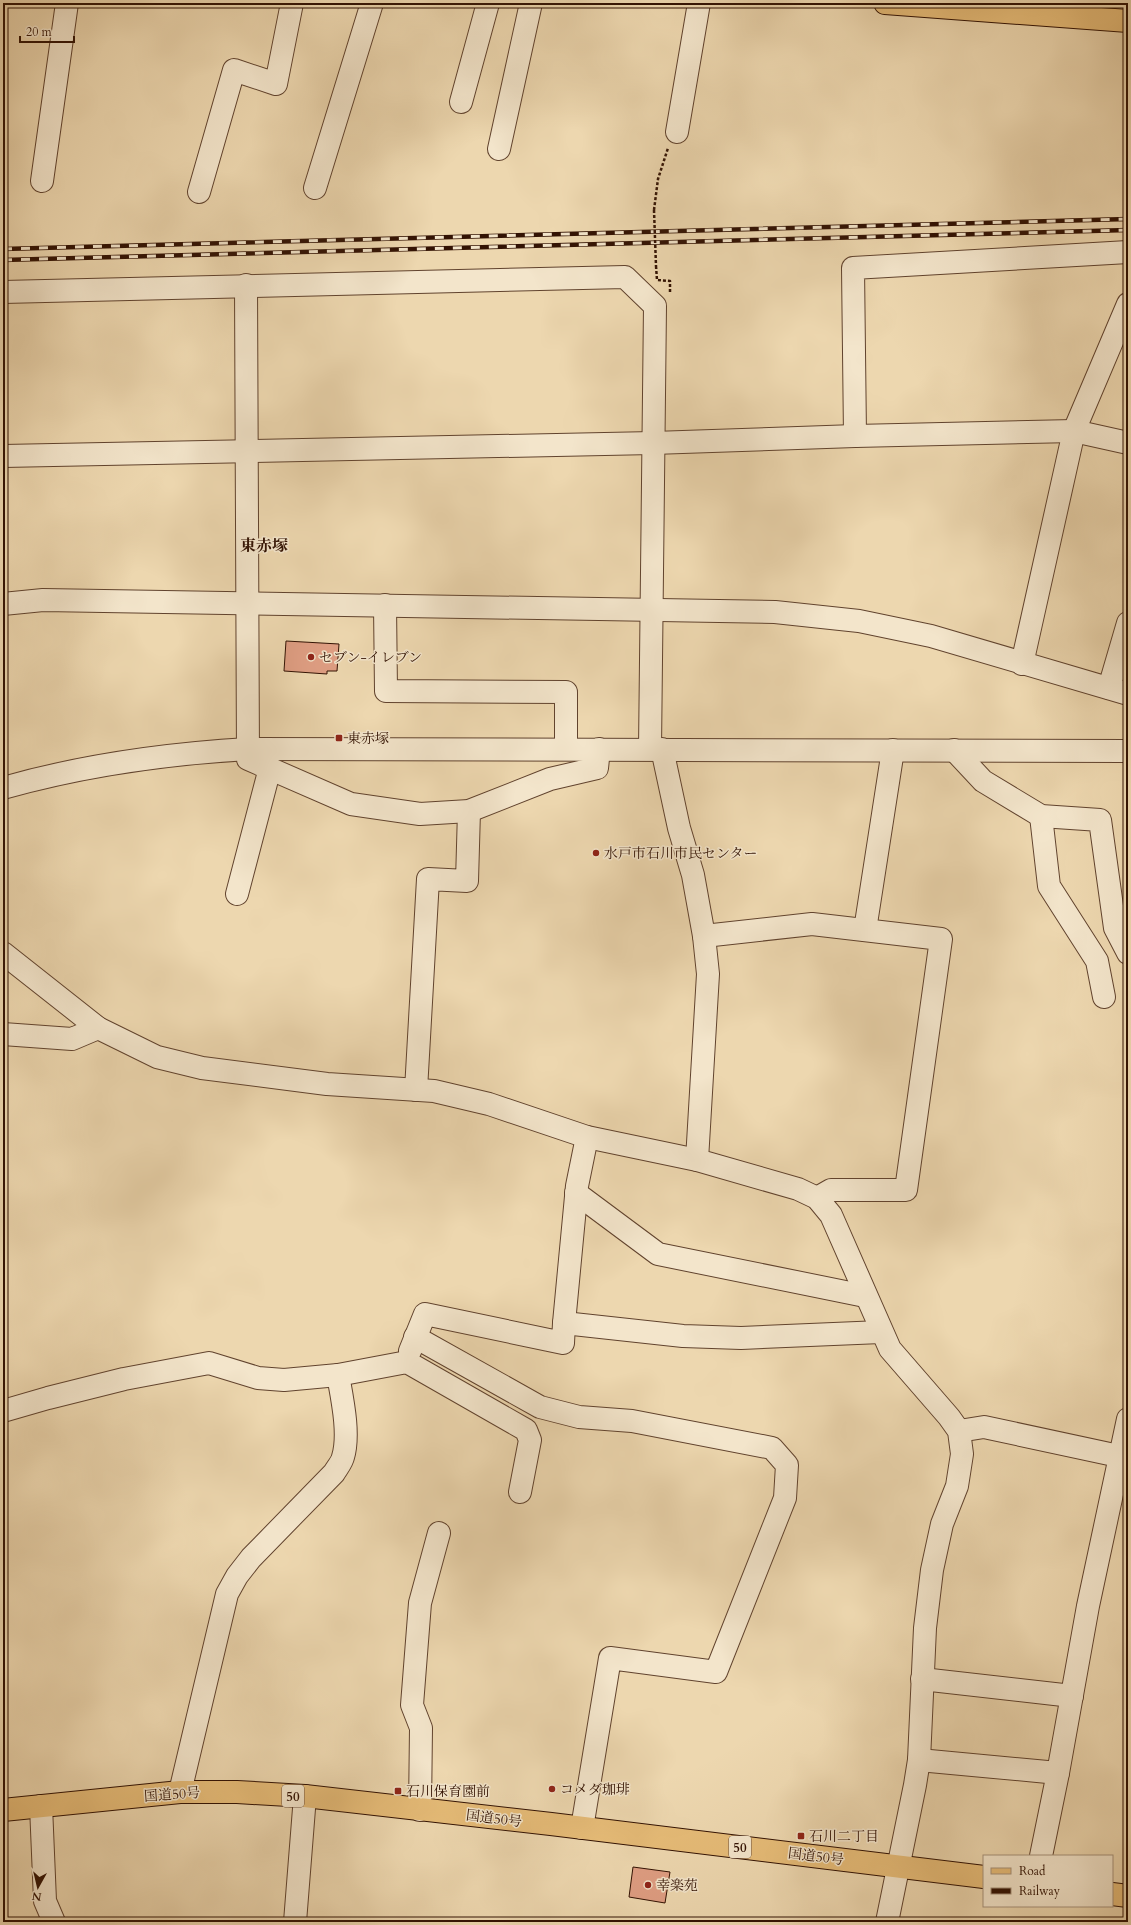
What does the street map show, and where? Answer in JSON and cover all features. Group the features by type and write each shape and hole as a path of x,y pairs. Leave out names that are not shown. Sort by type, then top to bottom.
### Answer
{"main road":[{"path":"885,3 1032,9 1128,21"},
{"name":"国道50号","path":"3,1810 180,1792 237,1792 305,1796 898,1865 983,1877"},
{"path":"1113,1894 1128,1896"}],"street":[{"path":"42,180 67,3"},
{"path":"199,192 234,70 276,84 292,3"},
{"path":"315,188 372,3"},
{"path":"461,102 488,3"},
{"path":"499,149 531,3"},
{"path":"677,132 699,3"},
{"path":"855,436 852,268 1128,252"},
{"path":"3,292 625,276 655,306 651,609 656,749 692,875 704,936 708,974 697,1160"},
{"path":"246,285 248,759 351,804 420,814 469,811 550,779 597,768 599,749"},
{"path":"1022,664 1074,431 1128,304"},
{"path":"3,456 652,443 855,436 1074,431 1128,442"},
{"path":"3,604 43,600 248,602 775,612 859,621 930,636 1119,691 1128,623"},
{"path":"385,605 386,691 566,692 566,749"},
{"path":"3,788 40,777 121,761 194,752 248,749 1128,750"},
{"path":"865,930 893,750"},
{"path":"954,750 983,781 1041,816 1100,820 1115,928 1128,953 1097,961"},
{"path":"237,894 270,768"},
{"path":"416,1090 428,879 467,882 469,811"},
{"path":"1041,816 1049,886 1097,961 1104,997"},
{"path":"704,936 812,924 941,939 906,1190 831,1190 817,1198"},
{"path":"3,953 98,1028 158,1057 202,1068 327,1084 434,1091 489,1104 587,1137 697,1160 798,1189 817,1198 831,1215 865,1296 890,1349 938,1403 959,1431 962,1454 957,1486 942,1524 932,1570 925,1628 919,1760 916,1785 887,1922"},
{"path":"3,1034 72,1039 98,1028"},
{"path":"407,1362 415,1337 425,1314 563,1343 576,1193 587,1137"},
{"path":"576,1193 658,1254 865,1296"},
{"path":"564,1324 683,1336 741,1338 881,1332"},
{"path":"415,1337 540,1407 579,1417 632,1421 772,1448 787,1465 785,1498 716,1672 610,1658 582,1828"},
{"path":"3,1411 124,1379 209,1363 258,1378 299,1380 338,1375 407,1362 526,1430 530,1440 520,1492"},
{"path":"180,1792 227,1594 237,1576 251,1558 334,1473 343,1458 345,1448 345,1431 338,1375"},
{"path":"1041,1855 1058,1773 1088,1606 1124,1457 1128,1419"},
{"path":"959,1431 984,1427 1124,1457"},
{"path":"420,1810 421,1728 412,1705 420,1603 439,1533"},
{"path":"922,1679 1072,1696"},
{"path":"919,1760 1058,1773"},
{"path":"295,1922 305,1796"},
{"path":"41,1806 46,1901 54,1922"}],"path":[{"path":"670,281 657,280 654,210 658,179 668,146 677,132"}],"building":[{"name":"セブン-イレブン","path":"286,641 339,644 337,671 327,671 327,674 284,671"},
{"path":"633,1867 670,1872 665,1903 629,1897"}],"railway":[{"path":"3,249 1128,219"},
{"path":"3,260 1128,230"}],"place":[{"name":"セブン-イレブン","path":"311,657"},
{"name":"東赤塚","path":"339,738"},
{"name":"水戸市石川市民センター","path":"596,853"},
{"name":"コメダ珈琲","path":"552,1789"},
{"name":"石川保育園前","path":"398,1791"},
{"name":"石川二丁目","path":"801,1836"},
{"name":"幸楽苑","path":"648,1885"}],"district":[{"name":"東赤塚","path":"264,545"}]}
